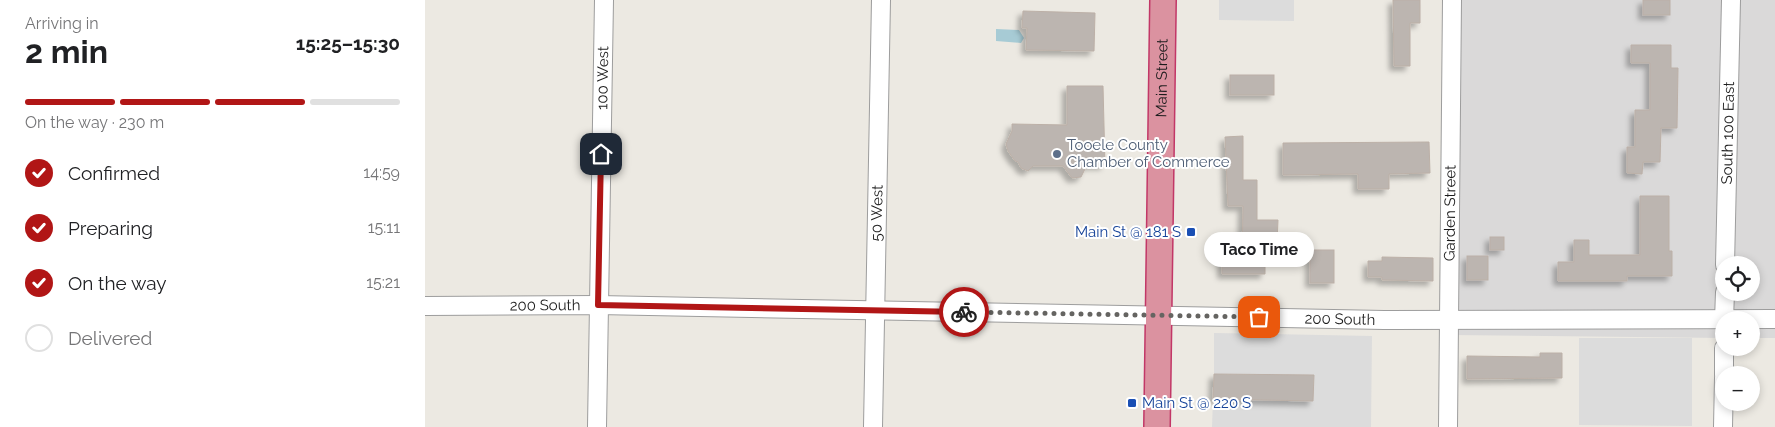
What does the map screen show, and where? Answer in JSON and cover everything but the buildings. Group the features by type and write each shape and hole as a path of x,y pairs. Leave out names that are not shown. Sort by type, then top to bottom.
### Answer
{"highway":[{"name":"Main Street","path":"1157,427 1163,0"}],"street":[{"name":"100 West","path":"597,427 604,0"},
{"name":"50 West","path":"873,427 881,0"},
{"name":"Garden Street","path":"1448,427 1452,0"},
{"name":"South 100 East","path":"1725,256 1731,0"},
{"name":"200 South","path":"425,306 598,305 875,311 1159,314 1385,320 1715,319"},
{"name":"200 South","path":"1760,319 1775,319"},
{"path":"1723,411 1723,427"}],"shaded area":[{"path":"1219,0 1294,0 1294,21 1219,20"},
{"path":"1452,0 1775,0 1775,338 1760,338 1760,311 1715,311 1715,338 1450,335"},
{"path":"1214,333 1372,336 1371,427 1212,427 1213,399 1313,400 1313,375 1214,374"},
{"path":"1579,338 1692,338 1692,426 1579,425"}],"water":[{"path":"996,29 1019,30 1024,38 1021,43 996,41"}],"way so far":[{"path":"964,312 1259,317"}],"place":[{"name":"Tooele County Chamber of Commerce","path":"1057,154"},
{"name":"Main St @ 181 S","path":"1191,232"},
{"name":"Taco Time","path":"1259,317"},
{"name":"Main St @ 220 S","path":"1132,403"}],"route":[{"path":"601,154 598,305 964,312"}]}
